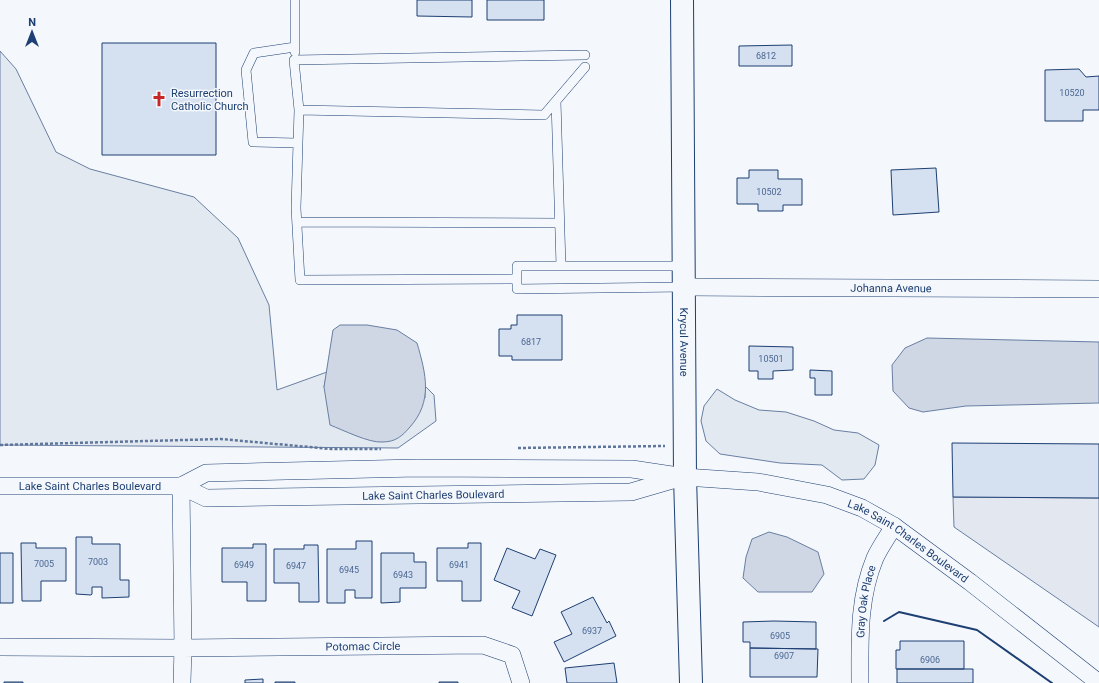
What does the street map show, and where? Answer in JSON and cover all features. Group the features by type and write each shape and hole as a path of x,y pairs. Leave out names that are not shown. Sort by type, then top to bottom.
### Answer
{"street":[{"name":"Krycul Avenue","path":"682,0 685,477 691,683"},
{"name":"Johanna Avenue","path":"684,277 1099,289"},
{"name":"Lake Saint Charles Boulevard","path":"0,486 181,486 206,474 417,468 632,469 685,477 758,482 827,495 862,508 894,526 970,582 1099,683"},
{"name":"Lake Saint Charles Boulevard","path":"181,486 206,498 631,492 685,477"},
{"path":"181,486 182,683"},
{"name":"Gray Oak Place","path":"860,683 860,616 864,591 876,556 894,526"},
{"name":"Potomac Circle","path":"0,647 183,648 483,645 512,656 521,683"}],"lane":[{"path":"295,0 294,60 299,110 296,143 297,222 300,280 517,278"},
{"path":"295,47 254,53 246,70 253,142 296,143"},
{"path":"294,60 585,55"},
{"path":"299,110 544,115 585,66"},
{"path":"556,101 561,266"},
{"path":"297,222 559,223"},
{"path":"517,266 561,266 684,277 517,290 517,266"}],"path":[{"path":"0,445 221,439 331,449 385,449"},
{"path":"517,448 685,446"}],"shaded area":[{"path":"0,51 16,69 56,152 90,169 194,197 238,238 269,305 277,390 327,372 324,387 425,398 425,386 434,395 436,421 398,448 0,445"},
{"path":"340,325 367,325 397,330 417,343 425,376 425,397 417,417 410,427 395,440 377,442 356,436 330,425 324,387 333,330"},
{"path":"927,338 1099,342 1099,403 966,406 923,412 909,408 893,391 892,365 905,348"},
{"path":"717,389 735,400 759,410 786,412 814,421 834,430 858,433 879,445 875,465 864,479 842,480 822,465 780,463 720,454 706,441 701,421 704,406"},
{"path":"953,497 1099,498 1099,627 954,527"},
{"path":"769,532 787,537 818,552 824,574 812,592 758,592 743,578 746,557 752,539"}],"building":[{"path":"417,0 472,0 472,17 417,16"},
{"path":"487,0 544,0 544,20 487,20"},
{"name":"Resurrection Catholic Church","path":"102,43 216,43 216,155 102,155"},
{"path":"792,45 792,66 739,66 739,46"},
{"path":"1079,69 1086,77 1099,76 1099,110 1083,110 1083,121 1045,121 1045,70"},
{"path":"936,168 939,212 893,215 891,170"},
{"path":"749,170 778,170 778,179 802,179 802,205 783,205 783,211 758,211 758,204 737,204 737,178 749,178"},
{"path":"517,315 562,315 562,360 512,360 512,356 499,356 499,329 511,329 511,325 517,325"},
{"path":"749,346 793,347 793,370 773,371 773,379 758,379 758,371 749,371"},
{"path":"810,370 832,371 832,395 815,395 815,378 810,378"},
{"path":"952,443 1099,444 1099,498 953,497"},
{"path":"76,537 92,537 92,544 120,544 120,580 129,580 129,597 102,598 102,587 92,587 91,595 76,594"},
{"path":"356,541 372,541 372,598 355,598 355,590 345,590 345,603 327,603 327,549 356,549"},
{"path":"21,543 36,543 36,548 66,548 66,581 41,581 41,601 22,601"},
{"path":"468,543 481,543 481,601 462,601 462,581 437,581 437,548 468,548"},
{"path":"253,544 266,544 266,601 247,601 247,582 222,582 222,548 253,548"},
{"path":"304,545 318,545 319,602 299,602 299,583 274,583 274,549 304,549"},
{"path":"507,548 535,559 540,549 556,555 532,616 512,608 520,591 494,580"},
{"path":"0,553 13,553 13,603 0,603"},
{"path":"381,553 414,553 414,562 426,562 426,588 400,588 400,602 381,603"},
{"path":"593,597 607,623 609,621 616,636 564,662 554,642 572,634 561,612"},
{"path":"743,622 816,622 816,649 750,648 750,642 743,642"},
{"path":"900,641 964,641 964,669 896,669 896,650 900,650"},
{"path":"750,648 818,649 817,677 750,677"},
{"path":"614,663 617,683 567,683 565,668"},
{"path":"897,669 973,669 973,683 897,683"},
{"path":"263,679 263,683 245,683 245,680"},
{"path":"23,682 23,683 4,683"},
{"path":"295,682 295,683 275,683"},
{"path":"458,682 458,683 439,683"}],"wall":[{"path":"884,621 899,612 977,630 1052,683"}],"place":[{"name":"Resurrection Catholic Church","path":"159,99"}]}
